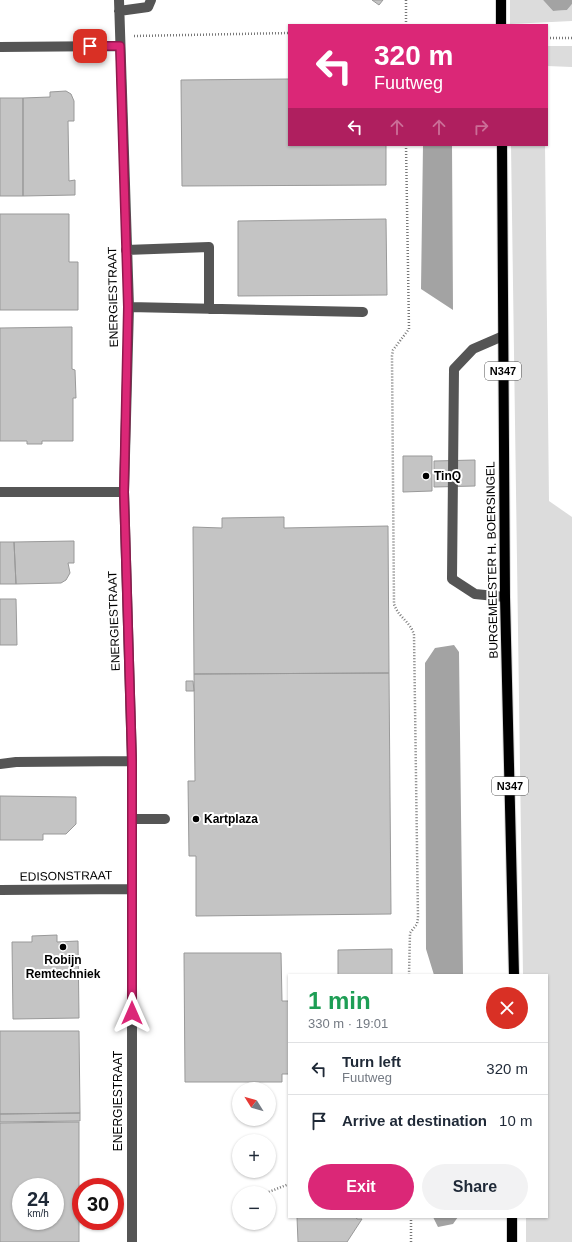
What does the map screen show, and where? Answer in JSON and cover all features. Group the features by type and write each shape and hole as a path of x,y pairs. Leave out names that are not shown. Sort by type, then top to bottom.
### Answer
{"main road":[{"path":"501,0 501,24"},
{"name":"BURGEMEESTER H. BOERSINGEL","path":"502,146 505,598 514,974"},
{"path":"512,1218 512,1242"}],"street":[{"name":"ENERGIESTRAAT","path":"119,0 118,11 128,307 124,492 132,761 132,1242"},
{"path":"118,11 148,7 151,0"},
{"path":"0,46 119,41"},
{"path":"126,250 209,247 209,309"},
{"path":"128,307 363,312"},
{"path":"503,336 473,349 454,369 452,579 475,594 505,598"},
{"path":"0,492 124,492"},
{"path":"0,764 16,762 132,761"},
{"path":"132,819 165,819"},
{"name":"EDISONSTRAAT","path":"0,890 132,889"}],"path":[{"path":"406,0 406,24"},
{"path":"119,41 288,33"},
{"path":"548,38 572,38"},
{"path":"406,146 409,329 392,350 392,356 394,604 396,610 411,625 414,635 418,918 417,924 410,933 409,974"},
{"path":"276,1189 288,1184"},
{"path":"411,1218 411,1242"}],"shaded area":[{"path":"510,0 543,0 553,11 567,10 572,4 572,21 510,24"},
{"path":"543,0 572,0 572,4 567,10 553,11"},
{"path":"548,46 572,46 572,67 548,66"},
{"path":"423,146 452,146 453,310 421,289"},
{"path":"511,146 545,146 549,501 572,517 572,1242 526,1242 526,1218 548,1218 548,974 523,974"},
{"path":"454,645 459,652 463,974 434,974 426,949 425,663 435,648"},
{"path":"434,1218 457,1218 453,1224 438,1227"}],"building":[{"path":"372,0 383,0 379,5"},
{"path":"288,79 288,146 386,146 386,185 182,186 181,80"},
{"path":"66,91 71,94 74,101 74,121 68,121 69,181 75,180 75,195 23,196 23,98 50,97 50,92"},
{"path":"0,98 23,98 23,196 0,196"},
{"path":"0,214 69,214 69,262 78,262 78,310 0,310"},
{"path":"386,219 387,295 238,296 238,221"},
{"path":"72,327 72,369 75,370 76,398 73,398 73,441 42,441 42,444 27,444 27,441 0,441 0,328"},
{"path":"403,456 432,456 432,491 403,492"},
{"path":"475,460 475,486 434,487 434,461"},
{"path":"284,517 284,528 388,526 389,673 194,674 193,527 222,528 222,518"},
{"path":"74,541 74,563 68,563 70,573 66,580 61,583 16,584 14,542"},
{"path":"0,542 14,542 16,584 0,584"},
{"path":"0,599 16,599 17,645 0,645"},
{"path":"389,673 391,914 196,916 196,856 189,856 188,781 195,781 194,674"},
{"path":"186,681 193,681 194,691 186,691"},
{"path":"0,796 76,797 76,824 66,834 43,834 43,840 0,840"},
{"path":"57,935 57,942 78,941 79,1018 13,1019 12,942 32,942 32,936"},
{"path":"392,949 392,974 338,974 338,950"},
{"path":"184,953 281,953 282,1001 288,1001 288,1074 282,1074 282,1082 185,1082"},
{"path":"0,1031 79,1031 80,1113 0,1114"},
{"path":"80,1113 80,1121 0,1122 0,1114"},
{"path":"79,1122 79,1178 72,1178 72,1230 79,1230 79,1242 0,1242 0,1123"},
{"path":"297,1218 362,1219 347,1242 298,1242"}],"place":[{"name":"TinQ","path":"426,476"},
{"name":"Kartplaza","path":"196,819"},
{"name":"Robijn Remtechniek","path":"63,947"}],"route":[{"path":"90,46 120,46 128,307 124,492 132,761 132,1013"}]}
